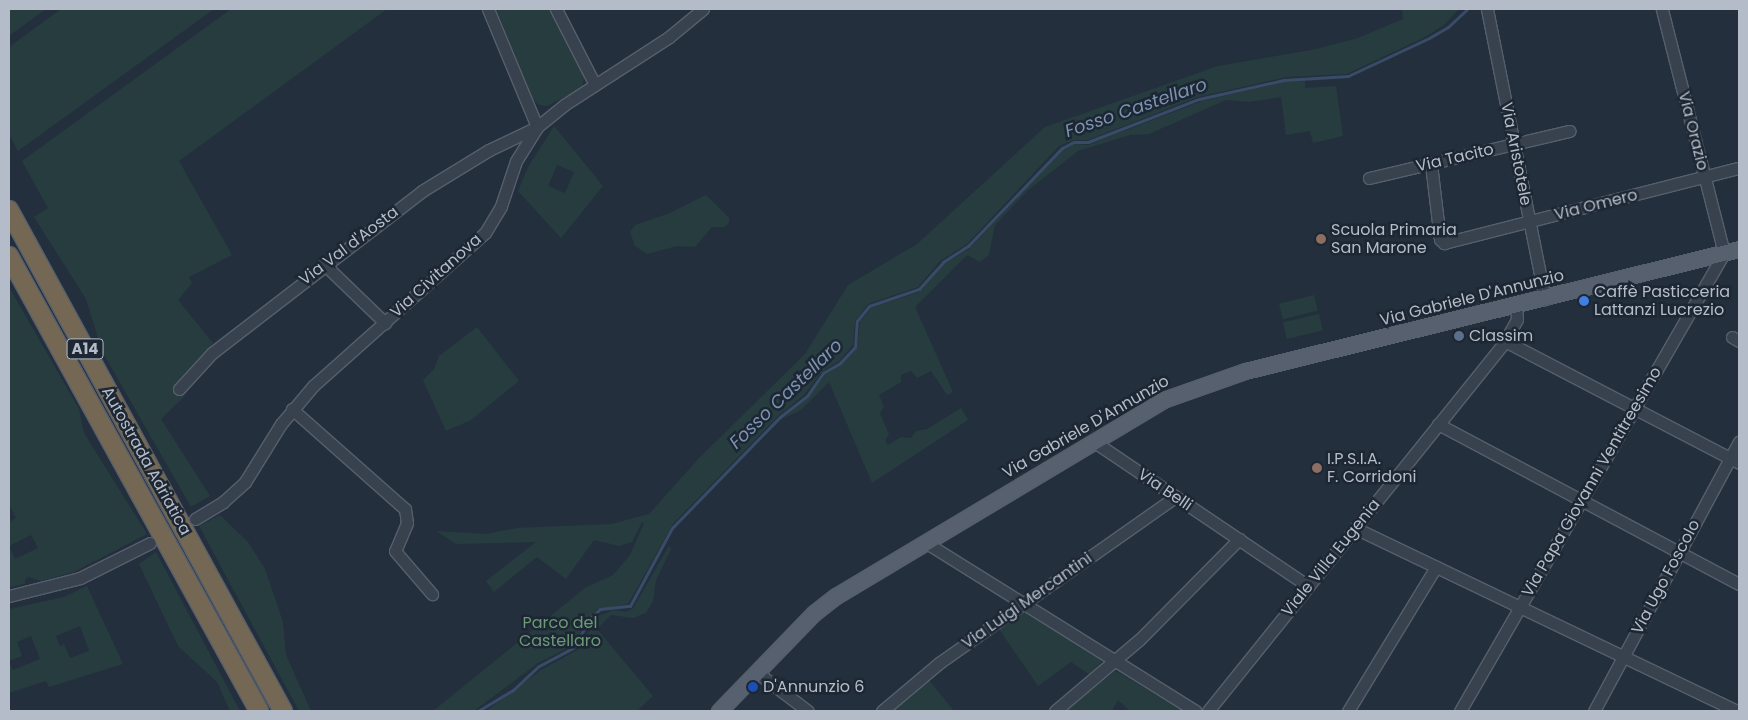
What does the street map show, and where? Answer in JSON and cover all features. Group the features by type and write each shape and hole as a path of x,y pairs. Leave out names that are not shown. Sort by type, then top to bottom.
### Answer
{"highway":[{"name":"Autostrada Adriatica","path":"9,210 283,711"},
{"name":"Autostrada Adriatica","path":"9,256 258,711"}],"main road":[{"name":"Via Gabriele D'Annunzio","path":"719,711 759,674 826,604 925,542 1162,400 1210,381 1739,249"}],"street":[{"path":"488,9 537,127"},
{"path":"557,9 595,85"},
{"name":"Via Civitanova","path":"195,519 222,502 244,482 292,409 485,232 501,206 516,161 537,127 595,85 669,37 703,9"},
{"name":"Via Aristotele","path":"1486,9 1544,299"},
{"name":"Via Orazio","path":"1662,9 1724,253"},
{"name":"Via Val d'Aosta","path":"179,389 212,353 324,264 457,168 537,127"},
{"name":"Via Tacito","path":"1369,178 1570,131"},
{"name":"Via Omero","path":"1431,164 1442,242 1529,222 1739,168"},
{"name":"Via Papa Giovanni Ventitreesimo","path":"1460,711 1724,253"},
{"path":"324,264 385,323"},
{"name":"Viale Villa Eugenia","path":"1208,711 1505,341 1517,319 1516,306"},
{"path":"1505,341 1735,460"},
{"path":"292,409 405,510 407,523 395,551 432,594"},
{"path":"1438,424 1739,584"},
{"name":"Via Belli","path":"1093,441 1308,586"},
{"name":"Via Ugo Foscolo","path":"1594,711 1679,553 1735,460 1739,442"},
{"name":"Via Luigi Mercantini","path":"882,711 939,663 1175,497"},
{"path":"1355,528 1623,657 1728,710"},
{"path":"1055,711 1115,661 1238,539"},
{"path":"925,542 1195,711"},
{"path":"9,596 80,578 150,543"},
{"path":"1348,711 1436,567"},
{"path":"759,674 808,711"}],"green space":[{"path":"9,9 46,9 9,36"},
{"path":"61,9 214,9 18,151 9,134 9,47"},
{"path":"231,9 387,9 179,161 232,255 189,277 192,283 178,300 213,343 175,384 185,396 161,419 210,496 191,507 102,351 86,299 34,217 48,208 22,161"},
{"path":"496,9 549,9 585,73 582,88 547,106 539,105 532,99"},
{"name":"Parco del Castellaro","path":"1402,9 1459,9 1444,25 1423,38 1347,74 1287,77 1198,97 1088,140 1074,140 1059,146 967,244 940,261 918,287 868,304 855,322 853,345 839,361 822,372 804,395 777,417 673,524 628,604 596,610 570,647 538,663 474,711 433,711 585,588 613,575 630,555 644,523 642,522 632,542 619,546 594,540 566,579 537,557 494,592 486,581 536,542 456,544 436,531 486,534 517,528 611,524 649,514 699,458 805,354 848,285 917,244 1045,127 1218,66 1316,49 1358,38 1403,19"},
{"path":"1305,81 1305,88 1336,86 1343,136 1313,143 1310,131 1286,135 1281,97 1249,102 1226,100 1149,134 1130,135 1078,151 1027,191 995,225 989,255 980,262 967,255 915,307 953,392 947,395 931,371 917,378 911,371 901,375 901,382 879,395 884,407 880,413 889,434 885,441 888,445 901,437 911,438 916,431 927,429 961,408 968,420 872,483 829,382 801,410 782,419 807,398 826,374 841,365 857,347 860,322 871,308 919,292 944,264 969,249 1063,150 1075,144 1088,145 1202,101 1284,82"},
{"path":"554,126 603,186 561,238 518,191 528,167","holes":["557,165 574,172 565,193 548,186"]},
{"path":"706,195 729,218 729,223 724,227 712,227 695,247 677,246 647,254 635,246 630,232 635,225 670,213"},
{"path":"9,287 79,409 84,433 147,534 74,572 41,581 29,577 25,579 25,584 9,587 9,546 9,522 16,518 9,505","holes":["31,535 38,548 15,559 9,546"]},
{"path":"1314,295 1318,311 1283,319 1279,304"},
{"path":"1319,314 1323,331 1287,339 1283,322"},
{"path":"477,327 519,381 471,420 446,431 423,380 434,369 439,356"},
{"path":"220,515 248,542 265,569 283,622 286,655 311,711 299,711 199,526"},
{"path":"669,546 671,549 656,580 653,601 646,613 633,618 611,615 597,629 653,696 637,711 486,711 541,670 579,649 598,616 614,610 626,612 633,608"},
{"path":"156,552 240,711 230,711 217,682 178,646 139,564"},
{"path":"87,586 123,664 49,687 46,681 9,693 9,661 9,609 64,597","holes":["80,626 89,651 70,658 64,644 60,646 56,636","31,636 40,659 13,670 9,661 22,656 17,642"]},
{"path":"1023,612 1101,659 1101,663 1089,674 1071,662 1038,686 999,629"},
{"path":"1115,671 1182,711 1130,711 1118,700 1112,711 1065,711"},
{"path":"928,679 954,711 891,711"}],"waterway":[{"name":"Fosso Castellaro","path":"478,711 513,690 539,666 573,648 590,618 600,609 630,606 672,528 780,417 807,396 823,373 840,363 855,347 857,321 869,306 919,289 943,262 968,246 1062,148 1074,142 1088,142 1199,99 1284,80 1348,76 1429,38 1448,27 1467,9"}],"place":[{"name":"Scuola Primaria San Marone","path":"1321,239"},
{"name":"Caffè Pasticceria Lattanzi Lucrezio","path":"1584,301"},
{"name":"Classim","path":"1459,336"},
{"name":"I.P.S.I.A. F. Corridoni","path":"1317,468"},
{"name":"D'Annunzio 6","path":"753,687"}]}
